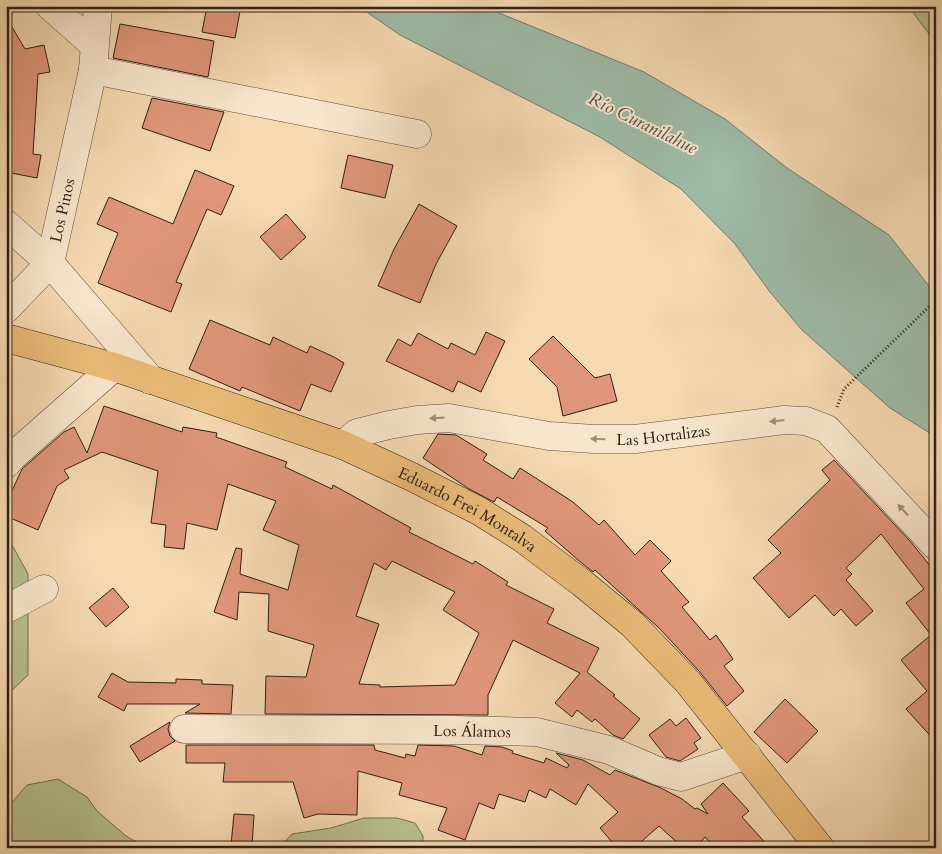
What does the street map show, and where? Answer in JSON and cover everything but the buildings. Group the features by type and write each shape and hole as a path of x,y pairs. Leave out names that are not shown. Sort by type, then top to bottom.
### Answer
{"main road":[{"name":"Eduardo Frei Montalva","path":"6,338 114,367 343,445 479,511 522,538 582,583 632,624 687,681 820,848"}],"street":[{"path":"50,6 94,58 417,134"},
{"name":"Los Pinos","path":"98,6 94,58 50,263 151,380"},
{"path":"6,224 50,263 6,309"},
{"path":"6,464 114,367"},
{"name":"Las Hortalizas","path":"343,445 358,433 389,425 417,420 449,418 549,436 594,439 635,439 784,420 806,421 827,429 936,546"},
{"path":"6,609 44,589"},
{"name":"Los Álamos","path":"184,729 537,732 609,750 658,771 681,777 747,755"}],"path":[{"path":"844,389 936,300"}],"shaded area":[{"path":"908,6 936,6 936,43"},
{"path":"6,534 28,574 28,675 6,696"},
{"path":"58,779 87,797 97,811 126,836 147,848 6,848 6,809 27,785"},
{"path":"364,818 397,818 415,823 423,836 423,848 279,848 292,834 331,828"}],"water":[{"name":"Río Curanilahue","path":"358,6 482,6 644,72 725,119 787,168 889,235 936,295 936,437 890,408 802,330 770,292 735,244 681,189 600,137 400,35"}]}
